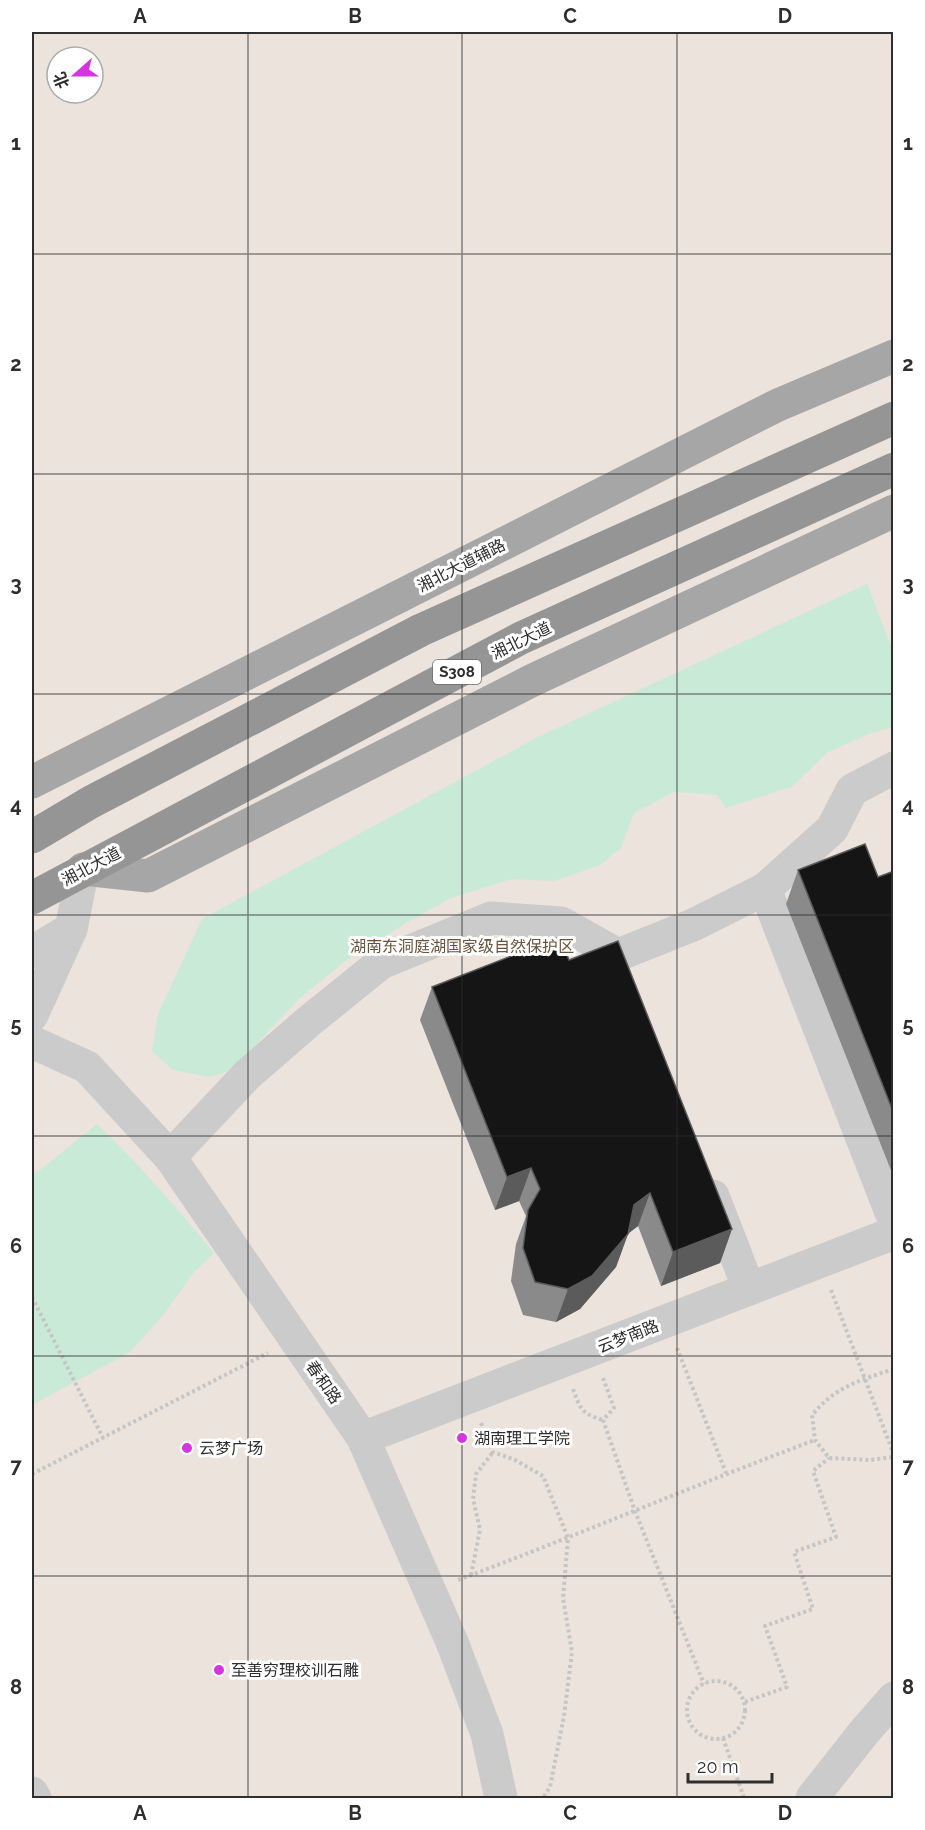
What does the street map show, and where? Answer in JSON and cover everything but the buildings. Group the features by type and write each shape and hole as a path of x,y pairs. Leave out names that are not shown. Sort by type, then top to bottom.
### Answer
{"highway":[{"path":"32,837 91,802 421,630 894,418"},
{"name":"湘北大道","path":"32,898 521,638 894,468"}],"main road":[{"name":"湘北大道辅路","path":"32,782 778,405 894,356"},
{"path":"83,869 148,876 533,680 894,511"}],"lane":[{"path":"170,1157 248,1076 308,1022 381,963 491,918 561,923 622,966 693,925 765,889 832,829 852,790 894,768"},
{"path":"32,1015 71,929 83,869"},
{"path":"765,889 894,1220"},
{"path":"32,952 71,929"},
{"name":"春和路","path":"32,1042 87,1066 170,1157 363,1438 431,1590 487,1734 501,1798"},
{"path":"701,1167 749,1289"},
{"name":"云梦南路","path":"363,1438 894,1233"},
{"path":"812,1798 894,1698"},
{"path":"32,1793 34,1798"}],"path":[{"path":"745,1702 787,1687 765,1626 813,1609 794,1552 836,1537 813,1471 829,1458 870,1460 894,1456 820,1261"},
{"path":"32,1298 104,1438"},
{"path":"667,1321 726,1473"},
{"path":"32,1474 295,1340"},
{"path":"578,1355 580,1408 589,1416 603,1420"},
{"path":"578,1355 614,1408 603,1420"},
{"path":"829,1458 815,1440 812,1415 824,1401 846,1386 894,1369"},
{"path":"471,1396 493,1452 515,1460 543,1476 568,1538 562,1598 572,1652 562,1726 550,1787 543,1798"},
{"path":"603,1420 635,1511 704,1684"},
{"path":"431,1590 815,1440"},
{"path":"471,1575 480,1530 472,1499 476,1474 493,1452"},
{"path":"716,1680 725,1682 740,1693 745,1702 744,1720 732,1735 723,1738 704,1736 690,1722 687,1713 688,1703 698,1687 704,1684 716,1680"},
{"path":"723,1738 744,1798"}],"green space":[{"name":"湖南东洞庭湖国家级自然保护区","path":"32,32 893,32 893,1798 32,1798"}],"shaded area":[{"path":"867,584 893,651 893,727 871,733 828,752 793,786 726,808 717,795 674,792 634,813 621,848 600,865 554,881 512,879 451,898 344,962 300,998 232,1070 209,1077 173,1070 152,1051 158,1014 202,919 538,737"},
{"path":"97,1124 128,1155 214,1253 194,1272 164,1314 130,1352 32,1405 32,1174"}],"place":[{"name":"湖南理工学院","path":"462,1438"},
{"name":"云梦广场","path":"187,1448"},
{"name":"至善穷理校训石雕","path":"219,1670"}]}
